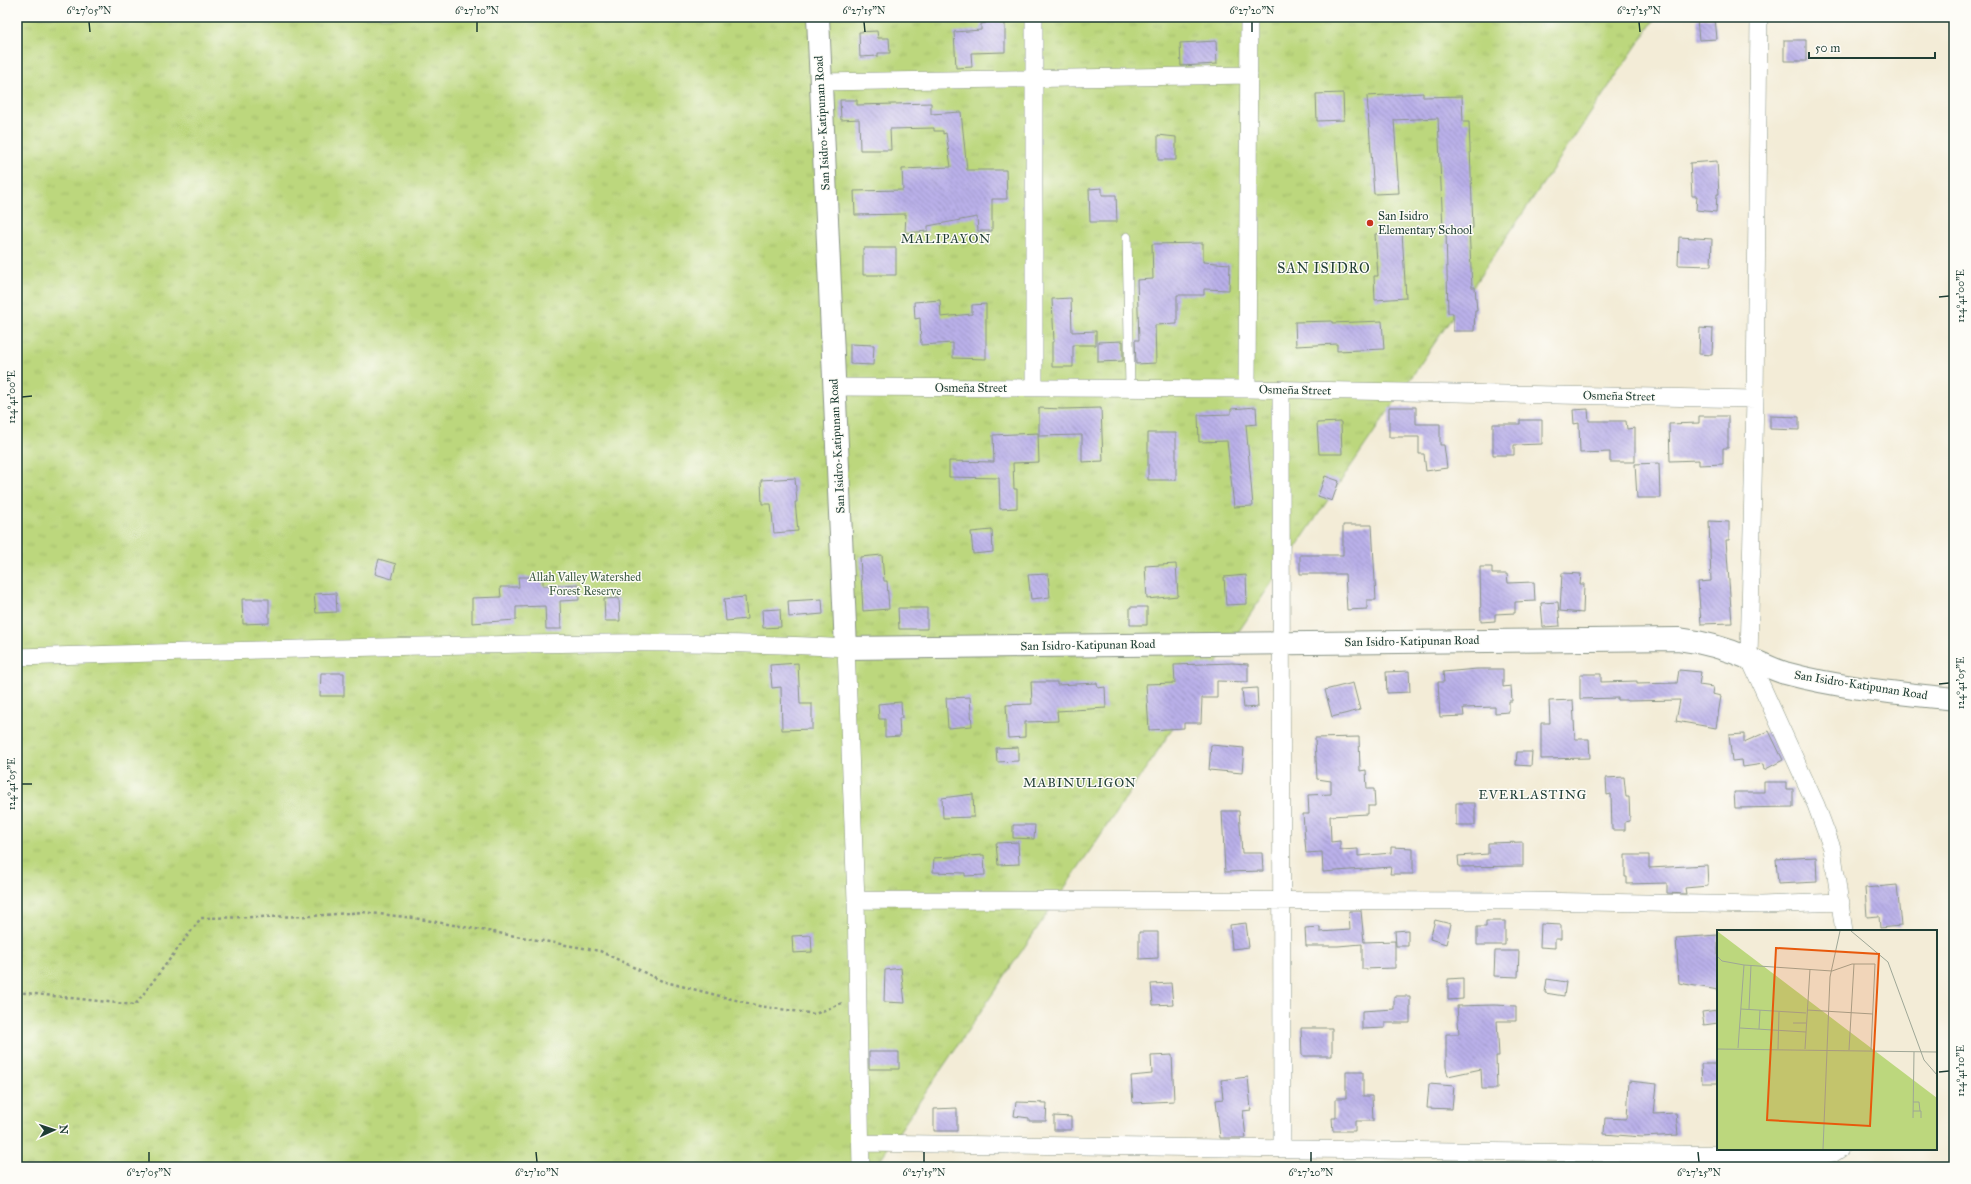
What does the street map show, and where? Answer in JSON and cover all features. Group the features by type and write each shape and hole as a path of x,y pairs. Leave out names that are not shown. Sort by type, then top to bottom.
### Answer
{"street":[{"name":"San Isidro-Katipunan Road","path":"818,17 846,648 1281,642 1678,639 1704,642 1749,658 1779,671 1808,678 1895,692 1954,698"},
{"path":"1034,17 1034,388"},
{"path":"1247,389 1249,17"},
{"path":"1759,17 1755,399 1749,658 1816,805 1832,848 1844,930"},
{"path":"820,82 1249,75"},
{"name":"Osmeña Street","path":"834,387 1280,389 1755,399"},
{"path":"1280,389 1282,1149"},
{"path":"17,657 239,650 582,643 757,643 846,648 856,900 861,1167"},
{"path":"856,900 1530,901 1762,905 1841,902"},
{"path":"861,1143 1820,1156 1834,1153 1838,1150"}],"lane":[{"path":"1127,237 1130,389"}],"path":[{"path":"17,992 135,1005 202,918 312,916 362,912 414,918 600,951 662,981 759,1006 815,1014 858,997"}],"green space":[{"name":"Allah Valley Watershed Forest Reserve","path":"17,17 1656,17 875,1167 17,1167"}],"building":[{"path":"986,17 1000,17 1001,23 1005,23 1005,52 971,53 972,67 956,68 954,32 981,30 981,24 986,23"},
{"path":"1715,18 1717,39 1699,40 1697,19"},
{"path":"877,31 878,38 889,38 890,53 878,53 878,56 860,57 859,32"},
{"path":"1784,40 1806,40 1806,61 1784,61"},
{"path":"1216,41 1217,64 1181,66 1180,43"},
{"path":"1343,93 1344,120 1317,121 1316,94"},
{"path":"1423,93 1423,97 1462,96 1463,122 1469,122 1473,228 1469,229 1472,287 1475,287 1477,311 1475,311 1474,331 1453,331 1453,313 1448,313 1446,230 1443,230 1438,118 1394,120 1399,193 1374,194 1367,96"},
{"path":"840,100 857,100 857,105 931,103 931,114 961,112 967,170 1006,170 1007,199 992,199 992,231 978,231 977,217 928,226 928,231 905,233 906,214 855,215 854,191 903,190 902,169 951,167 946,133 943,134 943,131 934,131 934,128 890,129 891,150 860,150 859,119 841,120"},
{"path":"1158,135 1176,137 1176,160 1158,160"},
{"path":"1717,161 1719,194 1717,194 1716,212 1696,210 1697,196 1692,196 1690,163"},
{"path":"1102,188 1102,195 1116,195 1117,222 1090,222 1089,189"},
{"path":"1402,232 1406,298 1375,300 1374,276 1378,276 1375,234"},
{"path":"1679,237 1712,239 1711,266 1678,265"},
{"path":"1203,243 1203,262 1230,264 1229,290 1204,289 1204,295 1177,295 1177,324 1155,325 1156,363 1136,364 1135,340 1139,340 1137,280 1153,279 1152,244"},
{"path":"863,248 896,248 896,275 863,275"},
{"path":"1071,298 1072,332 1096,331 1096,345 1073,345 1073,367 1052,367 1052,342 1054,342 1052,299"},
{"path":"940,300 941,317 972,314 972,305 986,304 986,359 953,358 953,343 921,345 920,318 915,319 914,302"},
{"path":"1332,321 1332,323 1382,321 1384,349 1337,351 1337,344 1296,346 1295,322"},
{"path":"1700,328 1713,329 1712,355 1699,354"},
{"path":"1123,341 1123,361 1098,362 1098,342"},
{"path":"850,344 874,345 873,365 850,364"},
{"path":"1256,407 1257,424 1246,425 1253,506 1234,507 1227,441 1199,442 1198,415 1231,414 1231,409"},
{"path":"1389,407 1416,407 1416,424 1440,424 1440,445 1444,445 1447,468 1426,471 1424,454 1419,454 1419,437 1389,437"},
{"path":"1039,408 1101,408 1103,461 1082,462 1082,435 1039,436"},
{"path":"1588,409 1589,421 1626,421 1627,429 1635,428 1635,462 1610,462 1610,452 1580,453 1579,423 1574,424 1573,410"},
{"path":"1699,416 1728,416 1728,448 1723,448 1723,464 1699,465 1699,460 1670,461 1669,424 1699,423"},
{"path":"1770,416 1799,417 1799,430 1770,429"},
{"path":"1520,420 1542,420 1542,444 1514,445 1514,455 1493,455 1493,424 1520,424"},
{"path":"1341,422 1342,454 1319,454 1317,423"},
{"path":"1038,433 1039,462 1013,463 1014,489 1017,489 1017,508 1000,509 999,478 949,477 949,461 994,462 993,435"},
{"path":"1148,433 1176,433 1176,480 1148,480"},
{"path":"1659,463 1660,498 1637,498 1635,464"},
{"path":"1325,476 1339,481 1332,501 1318,496"},
{"path":"795,478 797,502 795,502 798,531 774,533 771,504 762,504 761,480"},
{"path":"1709,521 1729,522 1729,540 1726,540 1732,623 1701,624 1698,582 1711,581"},
{"path":"1343,525 1372,525 1376,600 1367,600 1367,609 1347,610 1345,574 1300,574 1300,555 1343,555"},
{"path":"992,530 993,552 973,554 971,532"},
{"path":"882,555 884,581 887,581 889,609 863,611 860,557"},
{"path":"379,559 396,564 392,579 375,574"},
{"path":"1176,564 1178,596 1147,599 1145,566"},
{"path":"1480,567 1492,567 1492,574 1507,574 1508,583 1534,582 1535,601 1515,602 1515,613 1495,614 1495,621 1481,622"},
{"path":"1562,573 1581,574 1580,584 1584,584 1583,613 1560,611"},
{"path":"1048,574 1050,597 1031,599 1028,575"},
{"path":"1246,575 1247,604 1226,605 1224,577"},
{"path":"518,577 543,577 543,586 578,584 579,600 560,601 561,629 546,629 545,606 516,607 516,620 472,623 472,598 501,597 500,587 519,587"},
{"path":"336,593 337,612 316,613 314,594"},
{"path":"745,597 747,619 726,621 724,599"},
{"path":"619,598 620,621 605,621 604,599"},
{"path":"242,599 269,599 269,623 243,624"},
{"path":"822,599 823,614 789,617 788,601"},
{"path":"1558,602 1560,626 1543,627 1541,603"},
{"path":"1130,607 1147,607 1147,625 1130,625"},
{"path":"898,608 927,608 927,629 899,629"},
{"path":"780,609 781,627 763,628 762,610"},
{"path":"798,663 800,704 812,704 812,729 782,730 781,687 772,688 770,665"},
{"path":"1232,663 1248,664 1248,682 1217,681 1217,698 1202,698 1201,723 1184,723 1184,728 1149,730 1146,684 1175,683 1174,665"},
{"path":"1477,669 1503,669 1503,687 1511,686 1512,701 1509,701 1509,712 1495,713 1495,707 1463,708 1464,716 1440,717 1438,682 1444,682 1443,672"},
{"path":"1679,670 1701,672 1699,685 1713,687 1712,694 1721,696 1716,728 1676,721 1680,700 1627,701 1618,700 1618,698 1580,699 1580,674 1601,674 1601,682 1637,681 1637,684 1677,683"},
{"path":"1409,671 1410,692 1387,693 1386,672"},
{"path":"321,673 344,673 344,696 320,696"},
{"path":"1031,682 1057,682 1057,685 1097,683 1098,688 1105,687 1106,708 1057,711 1058,721 1025,722 1025,737 1008,738 1006,705 1032,704"},
{"path":"1353,683 1360,710 1332,717 1325,690"},
{"path":"1257,688 1258,707 1244,708 1242,689"},
{"path":"970,697 972,726 948,728 946,698"},
{"path":"1573,700 1575,739 1589,739 1590,758 1541,759 1541,723 1550,723 1549,701"},
{"path":"901,702 902,718 899,718 900,736 885,737 885,719 879,719 878,704"},
{"path":"1769,731 1783,760 1764,770 1763,764 1743,767 1742,760 1732,761 1729,735 1744,734 1744,742"},
{"path":"1359,737 1360,771 1366,770 1367,789 1374,789 1375,806 1368,806 1368,814 1330,816 1331,842 1340,841 1340,850 1358,849 1358,856 1391,853 1391,847 1413,848 1413,874 1390,874 1391,867 1323,872 1322,852 1306,853 1303,814 1309,814 1308,795 1331,794 1331,781 1317,779 1315,738"},
{"path":"1211,745 1244,748 1242,773 1209,770"},
{"path":"1018,747 1018,761 997,762 996,748"},
{"path":"1517,752 1532,752 1531,766 1516,765"},
{"path":"1624,777 1626,797 1629,797 1630,821 1625,822 1625,830 1612,830 1611,794 1607,795 1606,778"},
{"path":"1764,782 1786,782 1786,789 1793,789 1793,807 1735,808 1734,792 1764,792"},
{"path":"973,794 974,817 943,818 942,798"},
{"path":"1456,803 1475,803 1475,825 1456,825"},
{"path":"1222,811 1239,811 1242,853 1262,853 1263,871 1225,872"},
{"path":"1013,825 1035,825 1034,839 1013,838"},
{"path":"1018,842 1019,864 998,865 996,843"},
{"path":"1523,842 1523,866 1459,867 1458,856 1488,854 1488,843"},
{"path":"984,855 985,875 965,876 965,873 933,872 934,858"},
{"path":"1625,855 1649,855 1649,868 1707,865 1708,886 1685,888 1686,894 1667,893 1667,883 1627,884 1627,877 1625,877"},
{"path":"1816,857 1817,882 1778,884 1776,859"},
{"path":"1897,885 1901,926 1880,928 1879,916 1867,917 1865,888"},
{"path":"1349,911 1361,911 1364,942 1395,941 1395,968 1362,969 1362,944 1306,946 1305,928 1320,927 1320,932 1350,930"},
{"path":"1435,920 1451,924 1446,944 1430,939"},
{"path":"1486,921 1505,921 1505,945 1477,945 1477,927 1486,927"},
{"path":"1246,923 1249,947 1232,949 1230,925"},
{"path":"1541,924 1561,925 1561,939 1555,939 1555,948 1540,947"},
{"path":"1408,930 1408,946 1396,946 1395,931"},
{"path":"1139,932 1158,932 1158,958 1139,959"},
{"path":"811,935 812,952 793,953 792,936"},
{"path":"1717,935 1717,990 1679,983 1676,938"},
{"path":"1495,951 1519,951 1518,977 1494,976"},
{"path":"901,968 905,1003 884,1002 885,970"},
{"path":"1463,978 1463,999 1448,1000 1448,979"},
{"path":"1547,979 1566,982 1564,996 1545,993"},
{"path":"1171,983 1173,1004 1153,1005 1151,984"},
{"path":"1394,996 1410,996 1410,1023 1385,1023 1385,1028 1362,1029 1362,1011 1394,1009"},
{"path":"1457,1006 1516,1006 1516,1021 1497,1021 1499,1056 1496,1056 1497,1089 1482,1089 1481,1069 1448,1076 1446,1067 1446,1034 1459,1034"},
{"path":"1717,1010 1717,1023 1704,1025 1702,1012"},
{"path":"1301,1028 1332,1028 1332,1056 1302,1056"},
{"path":"869,1052 899,1052 899,1069 869,1069"},
{"path":"1172,1055 1174,1101 1133,1103 1131,1076 1152,1074 1151,1056"},
{"path":"1701,1064 1717,1064 1717,1083 1702,1083"},
{"path":"1346,1072 1363,1072 1363,1096 1372,1096 1373,1121 1355,1121 1355,1131 1333,1131 1332,1118 1336,1118 1336,1098 1346,1098"},
{"path":"1248,1077 1251,1110 1243,1111 1246,1138 1220,1138 1216,1100 1223,1099 1221,1080"},
{"path":"1629,1081 1657,1084 1654,1114 1676,1113 1678,1135 1642,1137 1604,1134 1605,1118 1627,1119"},
{"path":"1429,1084 1454,1086 1452,1109 1427,1108"},
{"path":"1016,1102 1047,1103 1046,1121 1029,1121 1029,1118 1014,1116"},
{"path":"957,1108 957,1131 934,1131 934,1109"},
{"path":"1054,1116 1071,1117 1071,1130 1054,1130"}],"place":[{"name":"San Isidro Elementary School","path":"1370,223"}],"district":[{"name":"MALIPAYON","path":"946,239"},
{"name":"SAN ISIDRO","path":"1324,268"},
{"name":"MABINULIGON","path":"1080,783"},
{"name":"EVERLASTING","path":"1533,795"}]}
